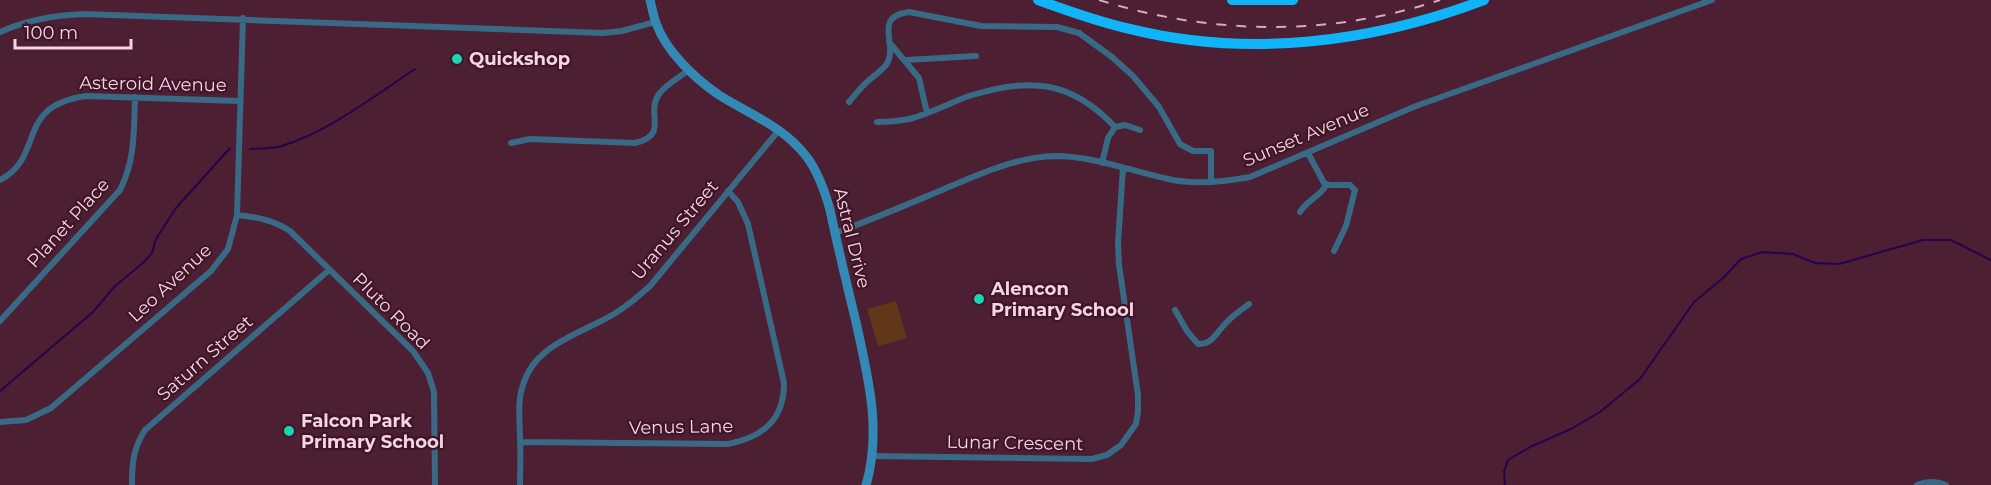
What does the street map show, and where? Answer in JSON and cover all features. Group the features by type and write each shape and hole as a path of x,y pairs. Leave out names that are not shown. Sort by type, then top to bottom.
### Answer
{"highway":[{"path":"1029,0 1130,29 1172,37 1221,43 1269,45 1338,39 1402,27 1484,0"},
{"path":"1038,0 1071,12"},
{"path":"1232,0 1293,0"}],"street":[{"name":"Astral Drive","path":"650,0 655,22 662,35 689,70 718,94 779,130 798,147 814,168 826,197 872,393 873,456 866,485"},
{"name":"Sunset Avenue","path":"835,233 1020,160 1055,156 1102,163 1170,180 1211,182 1250,177 1416,106 1712,0"},
{"path":"849,102 886,65 890,57 888,25 899,13 909,12 981,26 1057,27 1079,33 1133,76 1159,107 1180,144 1186,149 1211,151 1211,182"},
{"path":"0,32 25,22 62,15 243,18 603,33 622,31 655,22"},
{"name":"Leo Avenue","path":"0,422 27,420 51,408 211,271 228,249 237,215 243,18"},
{"path":"889,42 919,78 927,113"},
{"path":"906,60 976,56"},
{"path":"511,142 530,139 635,143 648,139 654,132 655,102 658,95 689,70"},
{"path":"877,122 911,119 969,96 1034,84 1047,86 1080,98 1099,110 1115,127"},
{"name":"Asteroid Avenue","path":"0,180 12,173 26,151 35,125 45,112 55,104 71,98 86,96 240,101"},
{"name":"Planet Place","path":"0,321 120,190 134,145 135,97"},
{"path":"1102,163 1108,138 1115,127 1125,125 1140,130"},
{"name":"Uranus Street","path":"520,485 519,402 530,368 540,355 615,314 635,300 667,267 779,130"},
{"path":"1308,153 1326,185"},
{"name":"Lunar Crescent","path":"873,456 1092,459 1107,455 1125,441 1136,424 1138,395 1119,265 1118,243 1124,168"},
{"path":"1326,185 1350,185 1354,190 1351,209 1334,250"},
{"path":"1300,212 1308,202 1324,190 1326,185"},
{"name":"Venus Lane","path":"520,442 728,444 760,434 770,424 779,410 784,395 784,382 748,224 738,202 728,190"},
{"name":"Pluto Road","path":"237,215 258,217 290,231 413,351 428,373 434,392 435,485"},
{"name":"Saturn Street","path":"132,485 132,457 136,444 145,430 329,270"},
{"path":"1175,310 1192,338 1198,344 1205,344 1213,339 1226,322 1249,304"},
{"path":"1917,485 1927,481 1946,485"}],"shaded area":[{"path":"896,301 907,338 878,346 867,309"}],"waterway":[{"path":"250,149 278,147 318,131 415,69"},
{"path":"0,391 93,312 115,286 143,263 152,253 156,239 176,208 230,148"},
{"path":"1505,485 1504,472 1508,460 1600,412 1640,379 1694,302 1723,278 1741,259 1763,252 1793,254 1815,263 1839,264 1923,240 1951,240 1991,260"}],"railway":[{"path":"1099,0 1141,12 1184,20 1270,27 1355,21 1440,0"}],"place":[{"name":"Quickshop","path":"457,59"},
{"name":"Alencon Primary School","path":"979,299"},
{"name":"Falcon Park Primary School","path":"289,431"}]}
